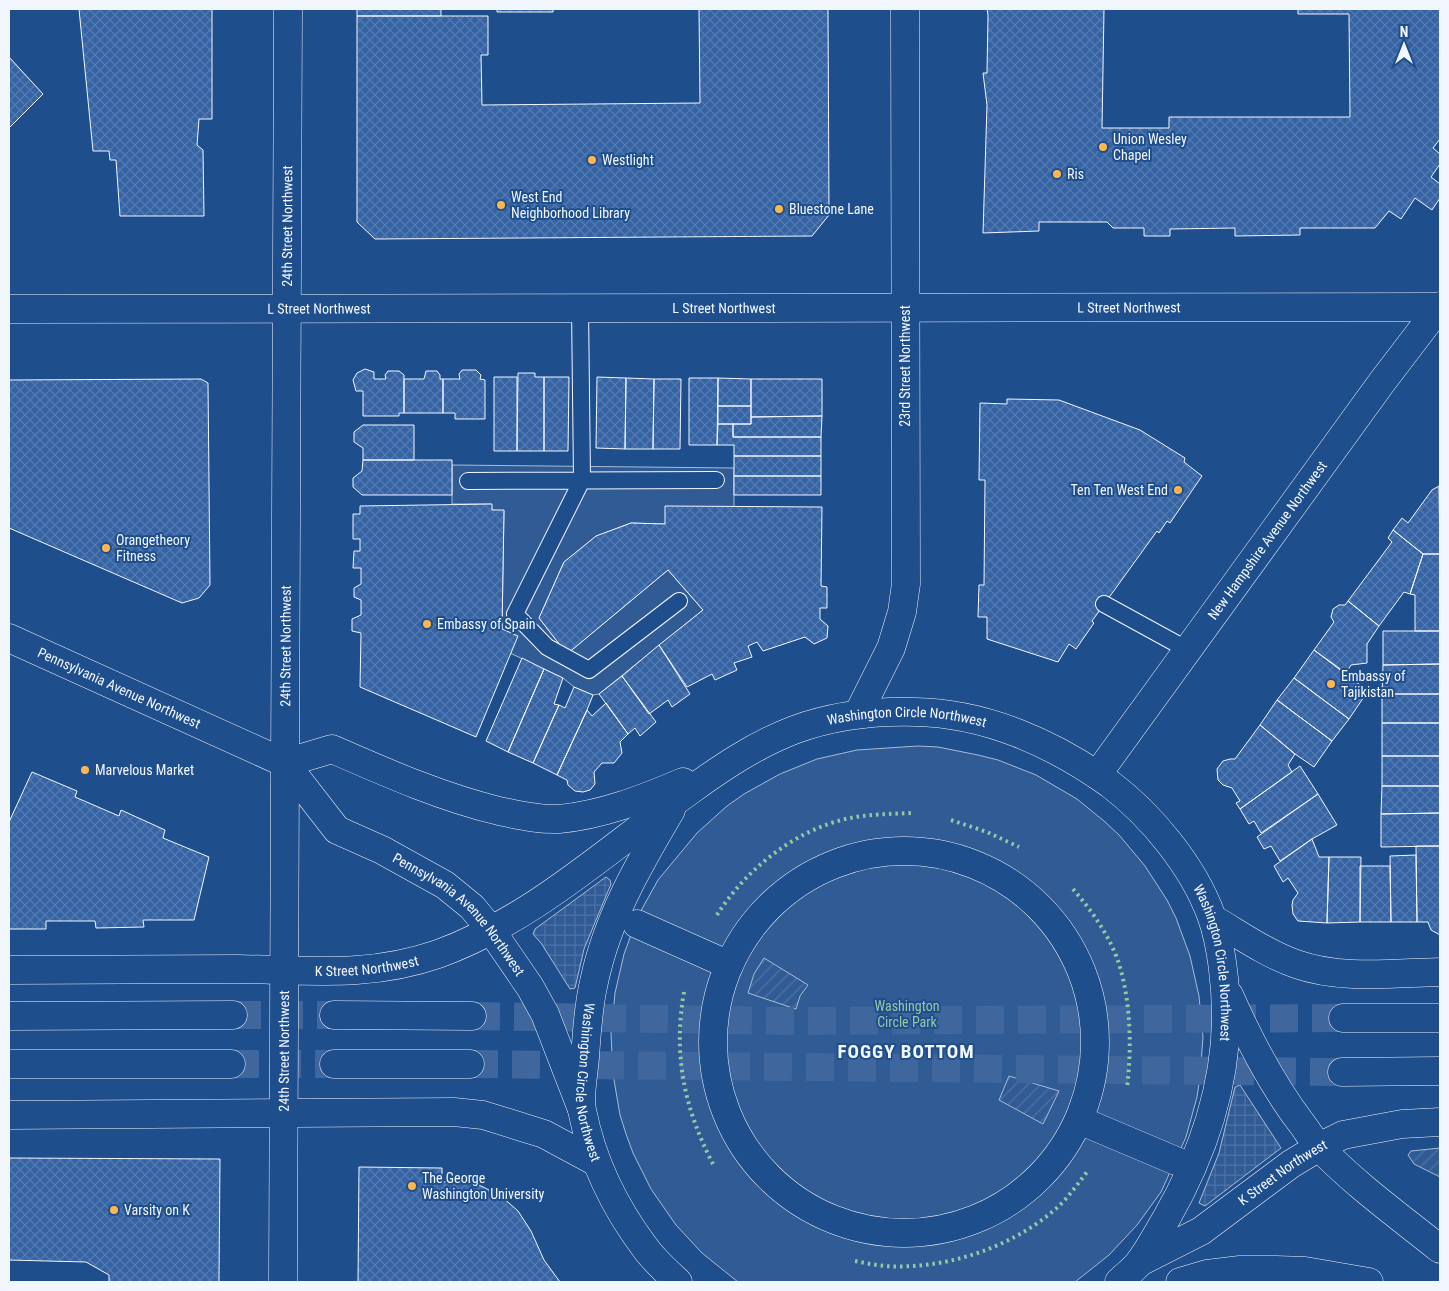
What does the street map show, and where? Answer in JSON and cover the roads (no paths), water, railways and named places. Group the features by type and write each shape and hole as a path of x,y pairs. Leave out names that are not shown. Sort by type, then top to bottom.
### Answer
{"main road":[{"name":"24th Street Northwest","path":"283,1282 288,9"},
{"name":"23rd Street Northwest","path":"858,714 891,648 902,612 906,584 905,9"},
{"name":"L Street Northwest","path":"9,310 1440,306"},
{"name":"New Hampshire Avenue Northwest","path":"1097,775 1382,382 1440,306"},
{"name":"Pennsylvania Avenue Northwest","path":"9,638 284,763 338,830 382,850 445,885 472,907 491,930 530,987 545,1014 581,1107"},
{"name":"Washington Circle Northwest","path":"678,1282 648,1251 628,1222 596,1162 581,1107 589,1012 594,982 614,915 625,891 677,800 727,764 765,742 796,729 858,714 896,711 947,714 979,720 1014,731 1097,775 1121,792 1140,810 1165,839 1201,892 1213,919 1226,988 1226,1048 1219,1087 1192,1168 1176,1201 1139,1263 1119,1282"},
{"path":"284,763 332,748 412,784 450,798 528,818 558,819 618,807 651,796 727,764"},
{"name":"K Street Northwest","path":"9,970 334,972 368,970 405,963 439,954 491,930 553,894 677,800"},
{"path":"927,853 965,862 1001,878 1033,902 1066,941 1079,964 1088,988 1095,1040 1094,1065 1089,1091 1079,1120 1069,1140 1057,1157 1034,1182 1008,1203 978,1218 946,1229 913,1233 879,1232 846,1225 801,1204 774,1184 752,1160 733,1130 720,1097 713,1062 712,1027 718,992 744,936 764,912 788,890 815,873 844,861 876,854 927,853"},
{"path":"1213,919 1269,951 1296,964 1310,968 1356,973 1440,972"},
{"path":"637,924 729,965"},
{"path":"1226,988 1243,1026 1268,1072 1292,1111 1319,1147 1347,1173 1440,1249"},
{"path":"9,1016 233,1015"},
{"path":"334,1015 472,1016"},
{"path":"1343,1018 1440,1018"},
{"path":"9,1064 231,1064"},
{"path":"334,1064 470,1064"},
{"path":"1342,1072 1440,1071"},
{"path":"9,1115 454,1112 483,1115 544,1134 596,1162"},
{"path":"1079,1120 1176,1161"},
{"name":"K Street Northwest","path":"1139,1263 1201,1231 1291,1164 1319,1147 1343,1136 1402,1124 1440,1122"},
{"path":"1180,1282 1207,1274 1240,1270 1313,1272 1369,1282"}],"lane":[{"path":"580,307 582,480 515,614 547,647 589,670 680,601"},
{"path":"468,481 716,480"},
{"path":"1104,604 1188,650"}],"tunnel":[{"path":"233,1015 334,1015"},
{"path":"472,1016 789,1021 1343,1018"},
{"path":"231,1064 334,1064"},
{"path":"470,1064 1342,1072"}],"place":[{"name":"Union Wesley Chapel","path":"1103,147"},
{"name":"Westlight","path":"592,160"},
{"name":"Ris","path":"1057,174"},
{"name":"West End Neighborhood Library","path":"501,205"},
{"name":"Bluestone Lane","path":"779,209"},
{"name":"Ten Ten West End","path":"1178,490"},
{"name":"Orangetheory Fitness","path":"106,548"},
{"name":"Embassy of Spain","path":"427,624"},
{"name":"Embassy of Tajikistan","path":"1331,684"},
{"name":"Marvelous Market","path":"85,770"},
{"name":"The George Washington University","path":"412,1186"},
{"name":"Varsity on K","path":"114,1210"}],"district":[{"name":"FOGGY BOTTOM","path":"906,1051"}],"park label":[{"name":"Washington Circle Park","path":"907,1014"}]}
